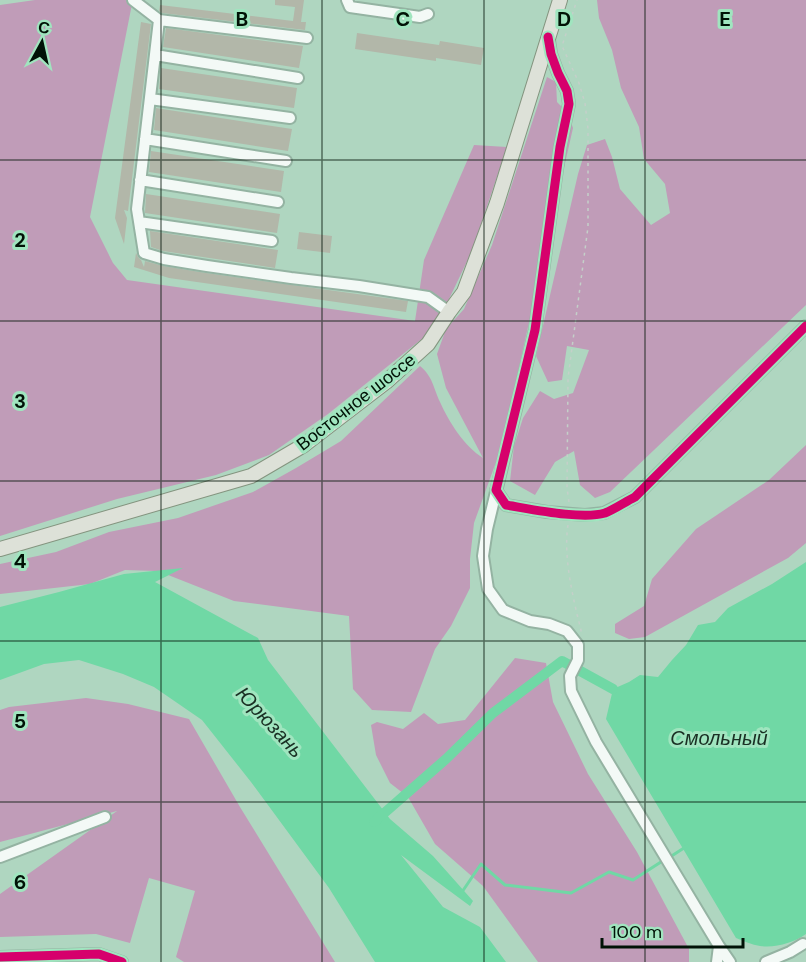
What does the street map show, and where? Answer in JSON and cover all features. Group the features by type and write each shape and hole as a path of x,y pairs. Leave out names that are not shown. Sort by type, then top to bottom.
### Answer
{"main road":[{"name":"Восточное шоссе","path":"0,549 251,477 304,446 386,382 428,344 464,292 497,203 560,0"}],"street":[{"path":"133,0 159,21 307,38"},
{"path":"347,0 350,7 420,17 428,14"},
{"path":"159,21 137,209 144,253 164,259 428,297 448,312"},
{"path":"548,37 551,54 567,91 569,104 560,147 535,330 487,529 483,556 488,589 503,610 530,621 549,624 567,631 578,645 578,660 570,676 571,691 596,742 730,962"},
{"path":"155,55 298,78"},
{"path":"150,99 290,118"},
{"path":"145,139 286,161"},
{"path":"140,180 278,202"},
{"path":"139,222 272,241"},
{"path":"496,490 507,505 570,514 604,513 635,498 806,326"},
{"path":"0,857 105,817"},
{"path":"766,962 803,944"},
{"path":"717,962 719,946"},
{"path":"0,957 99,954 122,962"}],"path":[{"path":"577,0 562,46 579,83 585,103 588,129 588,227 568,378 567,488 570,514 566,538 573,598 582,630 578,645"}],"shaded area":[{"path":"35,0 126,0 132,4 90,217 113,263 127,280 415,321 424,260 474,145 507,147 472,251 449,299 423,338 328,414 269,455 216,475 117,499 0,536 0,5"},
{"path":"597,0 806,0 806,305 610,492 595,498 580,485 574,451 555,462 535,495 510,481 514,446 523,418 540,391 554,399 573,393 589,350 567,346 562,380 548,382 536,356 578,174 587,145 605,139 620,189 651,225 670,213 665,184 644,159 639,127 621,88 612,50 599,18"},
{"path":"547,77 556,82 557,102 568,113 573,128 500,451 474,523 470,588 451,626 435,649 411,712 372,710 353,689 349,616 234,601 158,571 125,570 90,584 0,594 0,564 56,552 109,532 178,518 253,492 341,441 420,366 430,378 444,410 458,433 483,458 446,388 437,354 446,329 464,309 492,245"},
{"path":"806,445 806,543 788,558 645,637 629,639 615,633 615,624 644,606 652,579 696,529 769,480"},
{"path":"515,658 546,663 553,702 588,774 637,852 689,949 689,962 538,962 483,886 435,844 408,797 390,783 376,755 371,725 377,722 403,729 424,713 438,724 465,720"},
{"path":"86,698 128,704 189,719 335,962 184,962 176,957 195,891 149,878 130,943 96,934 0,937 0,894 117,811 0,842 0,710"}],"water":[{"name":"Смольный","path":"806,562 806,934 784,944 760,946 736,938 606,719 613,689 640,675 658,677 686,645 698,625 715,622 728,608"},
{"name":"Юрюзань","path":"183,568 155,582 258,638 268,660 390,819 433,856 473,901 470,906 401,855 443,907 480,927 506,962 375,962 329,888 202,720 154,687 79,660 44,664 0,680 0,607 124,574"}],"building":[{"path":"275,0 304,0 301,22 306,22 305,30 159,11 160,5 293,21 295,7 275,5"},
{"path":"141,22 151,24 128,211 124,210 127,218 124,244 115,218"},
{"path":"166,28 303,46 299,68 163,47"},
{"path":"357,33 439,45 440,41 484,48 481,65 355,49"},
{"path":"161,68 297,88 294,108 159,89"},
{"path":"156,108 292,129 288,151 154,130"},
{"path":"151,151 284,171 281,192 149,172"},
{"path":"146,194 280,214 277,233 145,213"},
{"path":"150,231 278,250 275,268 163,251 151,247"},
{"path":"299,232 332,236 330,253 297,249"},
{"path":"136,253 144,267 145,261 206,273 408,301 406,312 169,278 134,267"}],"waterway":[{"path":"374,822 446,759 493,713 562,661 613,689"},
{"name":"Смольный","path":"670,857 687,846"},
{"name":"Смольный","path":"462,892 481,864 505,885 571,893 609,872 633,880 664,860"}],"cycle path":[{"path":"548,37 551,54 567,91 569,104 560,147 535,330 496,490 506,505 556,513 595,515 605,513 635,497 806,326"},
{"path":"0,957 99,954 122,962"}]}
